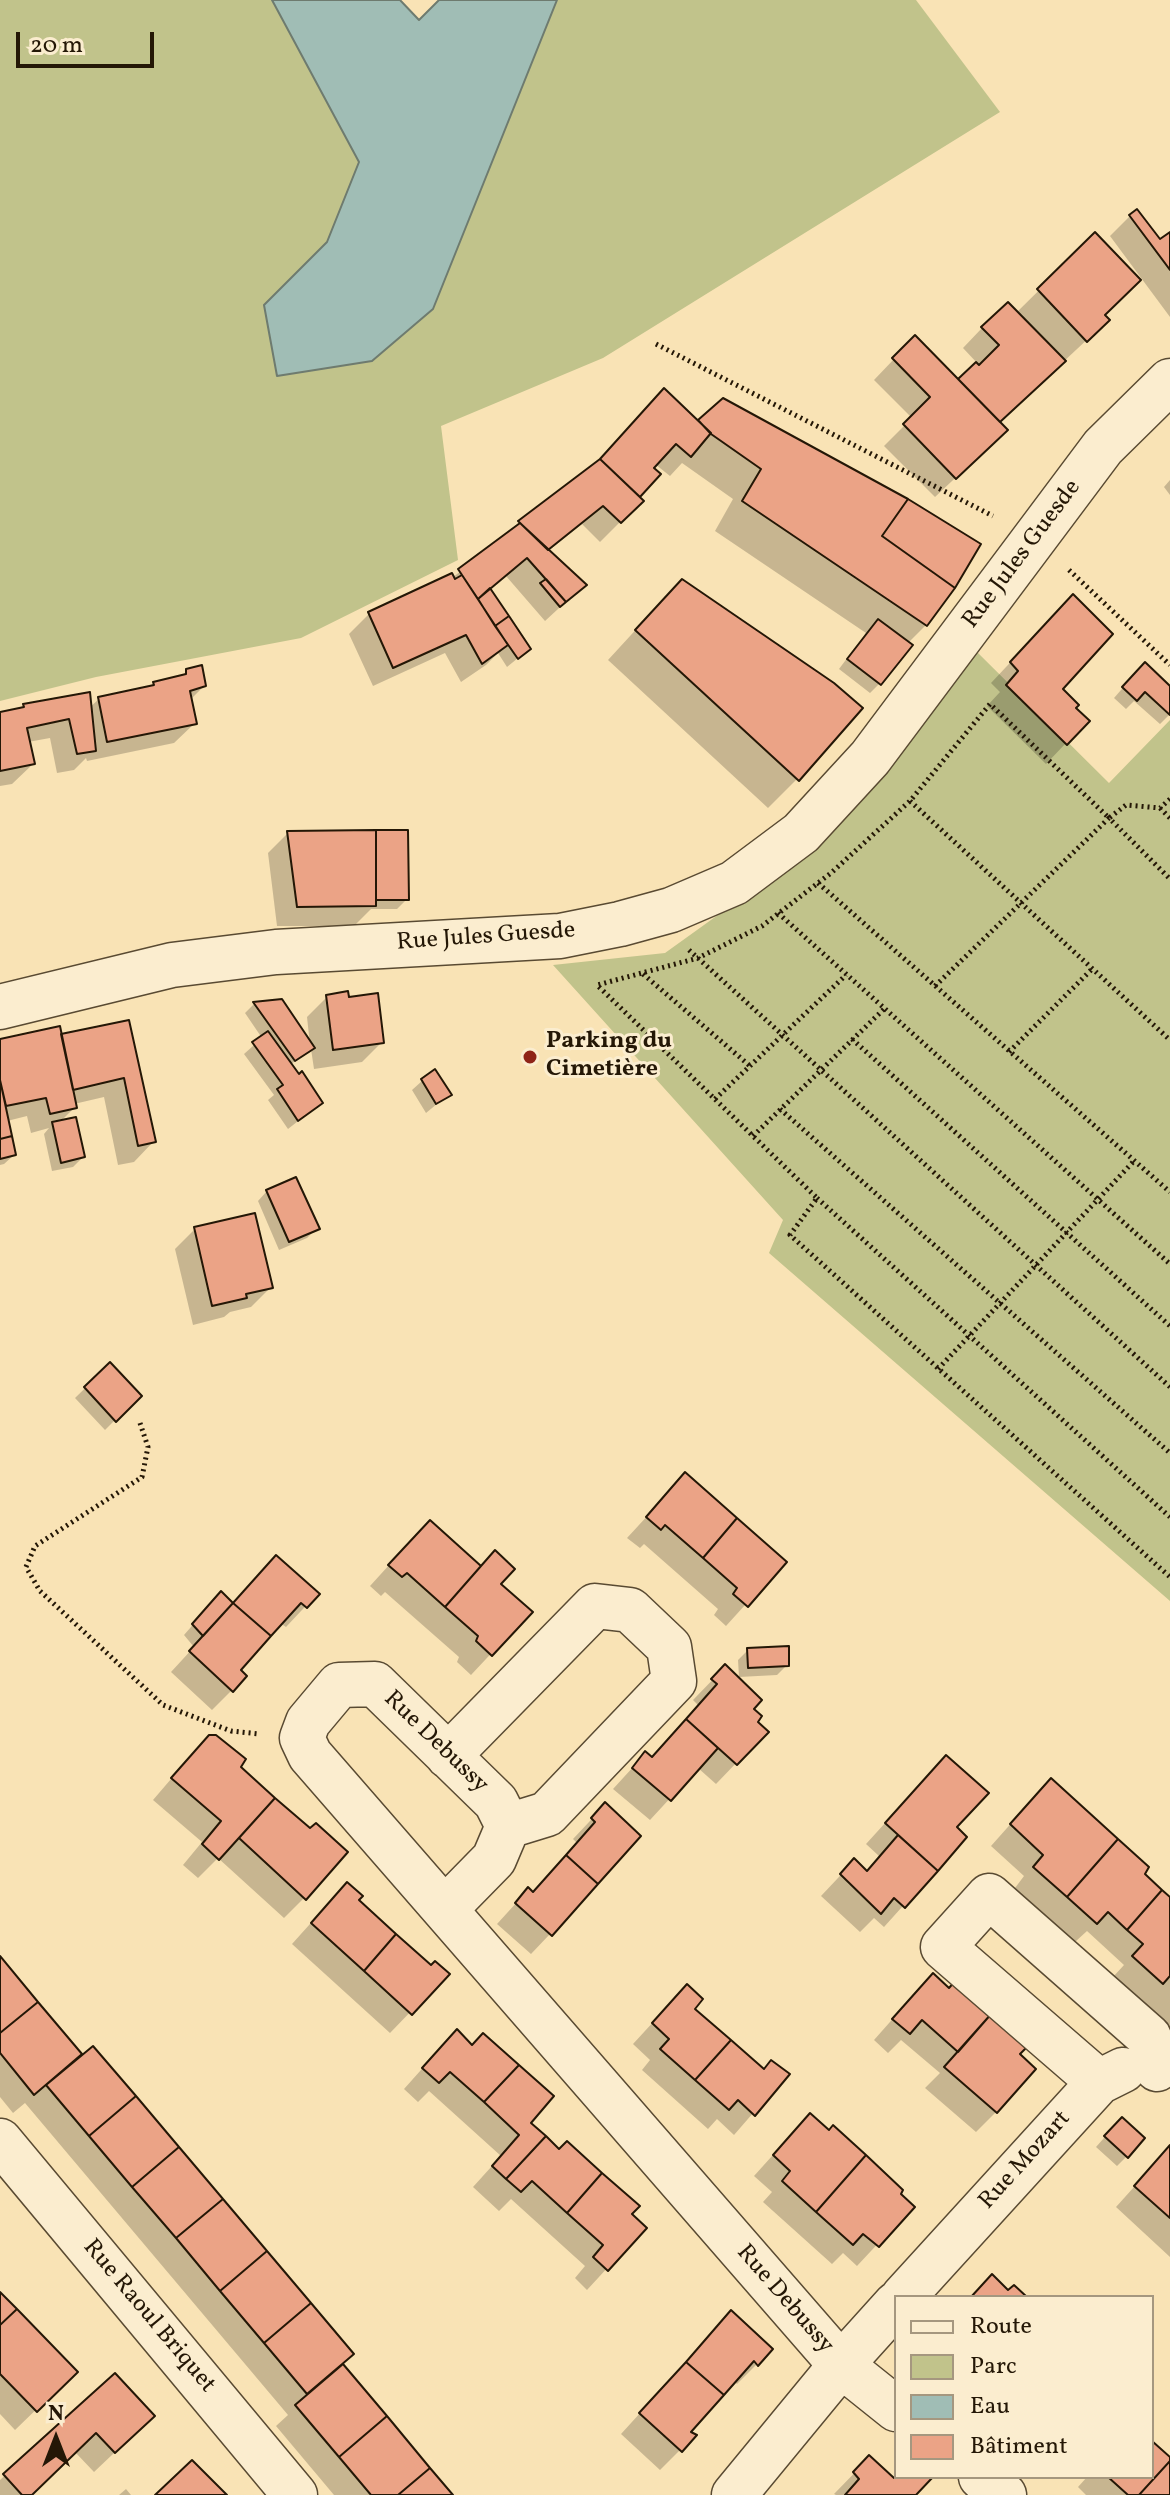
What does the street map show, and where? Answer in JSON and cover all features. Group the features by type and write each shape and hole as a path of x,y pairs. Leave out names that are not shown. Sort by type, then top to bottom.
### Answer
{"street":[{"name":"Rue Jules Guesde","path":"0,1007 172,965 276,952 560,936 671,910 734,883 801,833 870,758 1103,447 1170,381"},
{"path":"445,1909 494,1859 508,1826 547,1814 674,1681 669,1647 630,1610 595,1606 448,1756"},
{"name":"Rue Debussy","path":"508,1826 496,1802 375,1684 339,1685 308,1722 302,1738 310,1755 841,2365"},
{"path":"1099,2082 943,1947 989,1896 1149,2037 1163,2072"},
{"name":"Rue Mozart","path":"905,2295 1099,2082 1125,2069 1163,2072"},
{"name":"Rue Raoul Briquet","path":"0,2141 295,2495"},
{"path":"734,2495 841,2365 894,2306"},
{"path":"841,2365 894,2407"},
{"path":"984,2479 1004,2495"}],"path":[{"path":"656,344 1036,538 1170,665"},
{"path":"1170,879 990,704 910,801 818,883 762,926 698,958 597,985 817,1198 1170,1517"},
{"path":"1160,808 1170,799"},
{"path":"910,801 1170,1040"},
{"path":"935,986 1126,805 1160,808 1170,818"},
{"path":"818,883 1170,1192"},
{"path":"671,910 681,943 1170,1387"},
{"path":"778,913 1170,1264"},
{"path":"1009,1052 1092,969"},
{"path":"642,973 750,1066"},
{"path":"715,1099 846,975"},
{"path":"753,1136 884,1009"},
{"path":"852,1039 1170,1326"},
{"path":"780,1109 1170,1453"},
{"path":"938,1369 1134,1161"},
{"path":"817,1198 790,1235 1170,1577"},
{"path":"140,1423 148,1447 142,1477 35,1546 26,1567 40,1591 163,1705 231,1731 302,1738"}],"green space":[{"path":"0,0 272,0 359,162 327,243 264,305 433,309 557,0 916,0 1000,112 603,358 441,426 458,560 301,638 96,677 0,701"},
{"path":"977,652 1109,783 1170,720 1170,1601 769,1253 783,1220 553,965 665,953 807,851"}],"water":[{"path":"272,0 400,0 419,20 439,0 557,0 433,309 372,361 277,376 264,305 327,242 359,162"}],"building":[{"path":"1137,209 1160,239 1170,232 1170,270 1129,215"},
{"path":"1095,232 1141,280 1105,315 1110,320 1087,342 1037,289"},
{"path":"1008,302 1066,361 1000,422 958,379 976,362 979,365 999,345 981,327"},
{"path":"915,335 1008,430 956,479 903,424 930,397 892,358"},
{"path":"664,388 711,433 691,457 676,444 654,468 661,474 640,497 600,459"},
{"path":"723,398 908,499 882,536 955,588 927,626 742,501 761,469 711,434 698,420"},
{"path":"600,459 644,501 621,523 603,506 548,550 518,521"},
{"path":"908,499 981,544 955,588 882,536"},
{"path":"520,523 587,585 566,602 527,558 478,599 458,569"},
{"path":"452,573 455,579 462,575 508,645 482,664 466,635 393,668 368,612"},
{"path":"546,579 566,602 560,607 540,583"},
{"path":"682,579 834,683 863,708 799,781 635,630"},
{"path":"490,588 509,616 495,626 478,599"},
{"path":"1073,594 1113,634 1063,689 1090,721 1067,745 1006,685 1018,671 1010,662"},
{"path":"509,616 531,649 518,659 495,626"},
{"path":"878,619 913,645 881,685 847,659"},
{"path":"1145,662 1170,686 1170,715 1145,692 1137,701 1122,687"},
{"path":"202,665 206,686 190,691 197,724 107,742 98,697 154,685 153,682 186,674 186,669"},
{"path":"90,692 96,751 77,754 69,719 27,728 35,764 0,771 0,712 24,707 23,704"},
{"path":"376,830 408,830 409,900 376,900"},
{"path":"376,830 376,906 297,907 287,831"},
{"path":"348,991 349,997 378,993 384,1043 333,1050 326,995"},
{"path":"282,999 315,1048 295,1061 253,1002"},
{"path":"129,1020 156,1142 138,1146 124,1078 73,1090 61,1034"},
{"path":"60,1026 77,1108 50,1114 46,1098 6,1106 0,1080 0,1039"},
{"path":"268,1031 299,1074 302,1071 323,1103 298,1121 277,1089 283,1085 252,1042"},
{"path":"435,1069 452,1095 436,1104 421,1079"},
{"path":"0,1080 12,1136 0,1139"},
{"path":"76,1117 85,1157 61,1163 52,1122"},
{"path":"12,1136 16,1155 0,1159 0,1139"},
{"path":"296,1177 320,1229 289,1242 266,1190"},
{"path":"255,1213 273,1288 212,1306 194,1227"},
{"path":"110,1362 142,1396 116,1422 84,1387"},
{"path":"685,1472 737,1518 703,1558 665,1525 661,1530 646,1517"},
{"path":"737,1518 787,1562 748,1607 733,1594 737,1588 703,1558"},
{"path":"430,1520 481,1566 445,1607 407,1573 402,1577 388,1565"},
{"path":"495,1550 515,1569 501,1584 533,1612 492,1656 476,1641 478,1636 445,1607"},
{"path":"276,1555 320,1594 307,1608 301,1603 271,1636 233,1603"},
{"path":"221,1591 233,1603 203,1636 192,1624"},
{"path":"233,1603 271,1636 241,1670 247,1676 233,1692 189,1651"},
{"path":"789,1646 789,1666 748,1668 747,1648"},
{"path":"725,1664 762,1700 754,1709 762,1716 758,1722 769,1732 737,1765 686,1719 717,1684 711,1679"},
{"path":"686,1719 718,1748 671,1801 632,1768 645,1751 652,1757"},
{"path":"209,1735 216,1735 246,1759 241,1767 275,1798 219,1860 202,1844 221,1821 171,1778"},
{"path":"946,1755 989,1793 957,1827 967,1837 938,1871 885,1823"},
{"path":"1051,1778 1118,1839 1067,1897 1033,1867 1043,1855 1010,1824"},
{"path":"275,1798 310,1828 316,1823 348,1852 306,1900 239,1838"},
{"path":"605,1802 641,1836 598,1884 566,1855 595,1822 591,1818"},
{"path":"898,1835 938,1871 905,1908 894,1898 881,1914 840,1874 854,1858 867,1871"},
{"path":"1118,1839 1149,1867 1145,1874 1162,1890 1127,1930 1108,1912 1097,1924 1067,1897"},
{"path":"566,1855 598,1884 552,1936 515,1903 528,1887 533,1892"},
{"path":"347,1882 363,1896 359,1900 396,1934 364,1971 311,1923"},
{"path":"1162,1890 1170,1897 1170,1976 1163,1984 1132,1956 1143,1944 1127,1930"},
{"path":"396,1934 431,1965 435,1961 450,1974 412,2015 364,1971"},
{"path":"0,1956 38,2002 0,2033"},
{"path":"933,1973 949,1988 956,1980 992,2013 958,2052 922,2020 910,2034 892,2019"},
{"path":"687,1984 703,1999 695,2009 731,2040 695,2080 660,2049 669,2039 652,2023"},
{"path":"38,2002 82,2054 34,2095 0,2053 0,2033"},
{"path":"992,2013 1028,2046 1020,2054 1036,2069 997,2113 944,2067"},
{"path":"457,2029 472,2045 483,2033 519,2065 484,2102 450,2072 439,2083 422,2068"},
{"path":"731,2040 764,2069 771,2060 790,2074 755,2116 738,2100 729,2110 695,2080"},
{"path":"93,2046 136,2096 89,2136 46,2085"},
{"path":"519,2065 554,2096 531,2123 546,2136 506,2179 492,2166 519,2135 484,2102"},
{"path":"136,2096 179,2147 132,2187 89,2136"},
{"path":"810,2113 829,2130 833,2125 866,2155 816,2212 782,2181 790,2171 773,2155"},
{"path":"1122,2117 1145,2138 1128,2158 1104,2136"},
{"path":"546,2136 559,2149 567,2141 602,2173 567,2213 532,2181 521,2192 506,2179"},
{"path":"1170,2145 1170,2218 1134,2186"},
{"path":"179,2147 223,2199 176,2238 132,2187"},
{"path":"866,2155 903,2190 901,2194 915,2207 879,2247 863,2234 853,2245 816,2212"},
{"path":"602,2173 640,2206 632,2214 647,2228 608,2271 593,2257 603,2245 567,2213"},
{"path":"223,2199 267,2251 220,2291 176,2238"},
{"path":"267,2251 311,2303 264,2343 220,2291"},
{"path":"992,2274 1008,2290 1014,2285 1025,2295 973,2295"},
{"path":"0,2292 17,2309 0,2325"},
{"path":"311,2303 354,2354 307,2394 264,2343"},
{"path":"17,2309 78,2372 37,2412 0,2374 0,2325"},
{"path":"731,2310 773,2349 758,2366 754,2361 724,2395 686,2362"},
{"path":"686,2362 724,2395 691,2432 697,2435 682,2452 639,2413"},
{"path":"343,2364 387,2416 339,2457 295,2405"},
{"path":"115,2373 155,2416 115,2453 96,2433 32,2495 22,2495 3,2474"},
{"path":"387,2416 430,2468 398,2495 371,2495 339,2457"},
{"path":"1154,2443 1170,2457 1154,2479"},
{"path":"869,2455 894,2479 931,2479 916,2495 845,2495 859,2479 853,2472"},
{"path":"192,2460 227,2495 155,2495"},
{"path":"1170,2461 1170,2495 1139,2495"},
{"path":"430,2468 453,2495 398,2495"},
{"path":"1110,2479 1154,2479 1139,2495 1128,2495"}],"place":[{"name":"Parking du Cimetière","path":"530,1057"}]}
